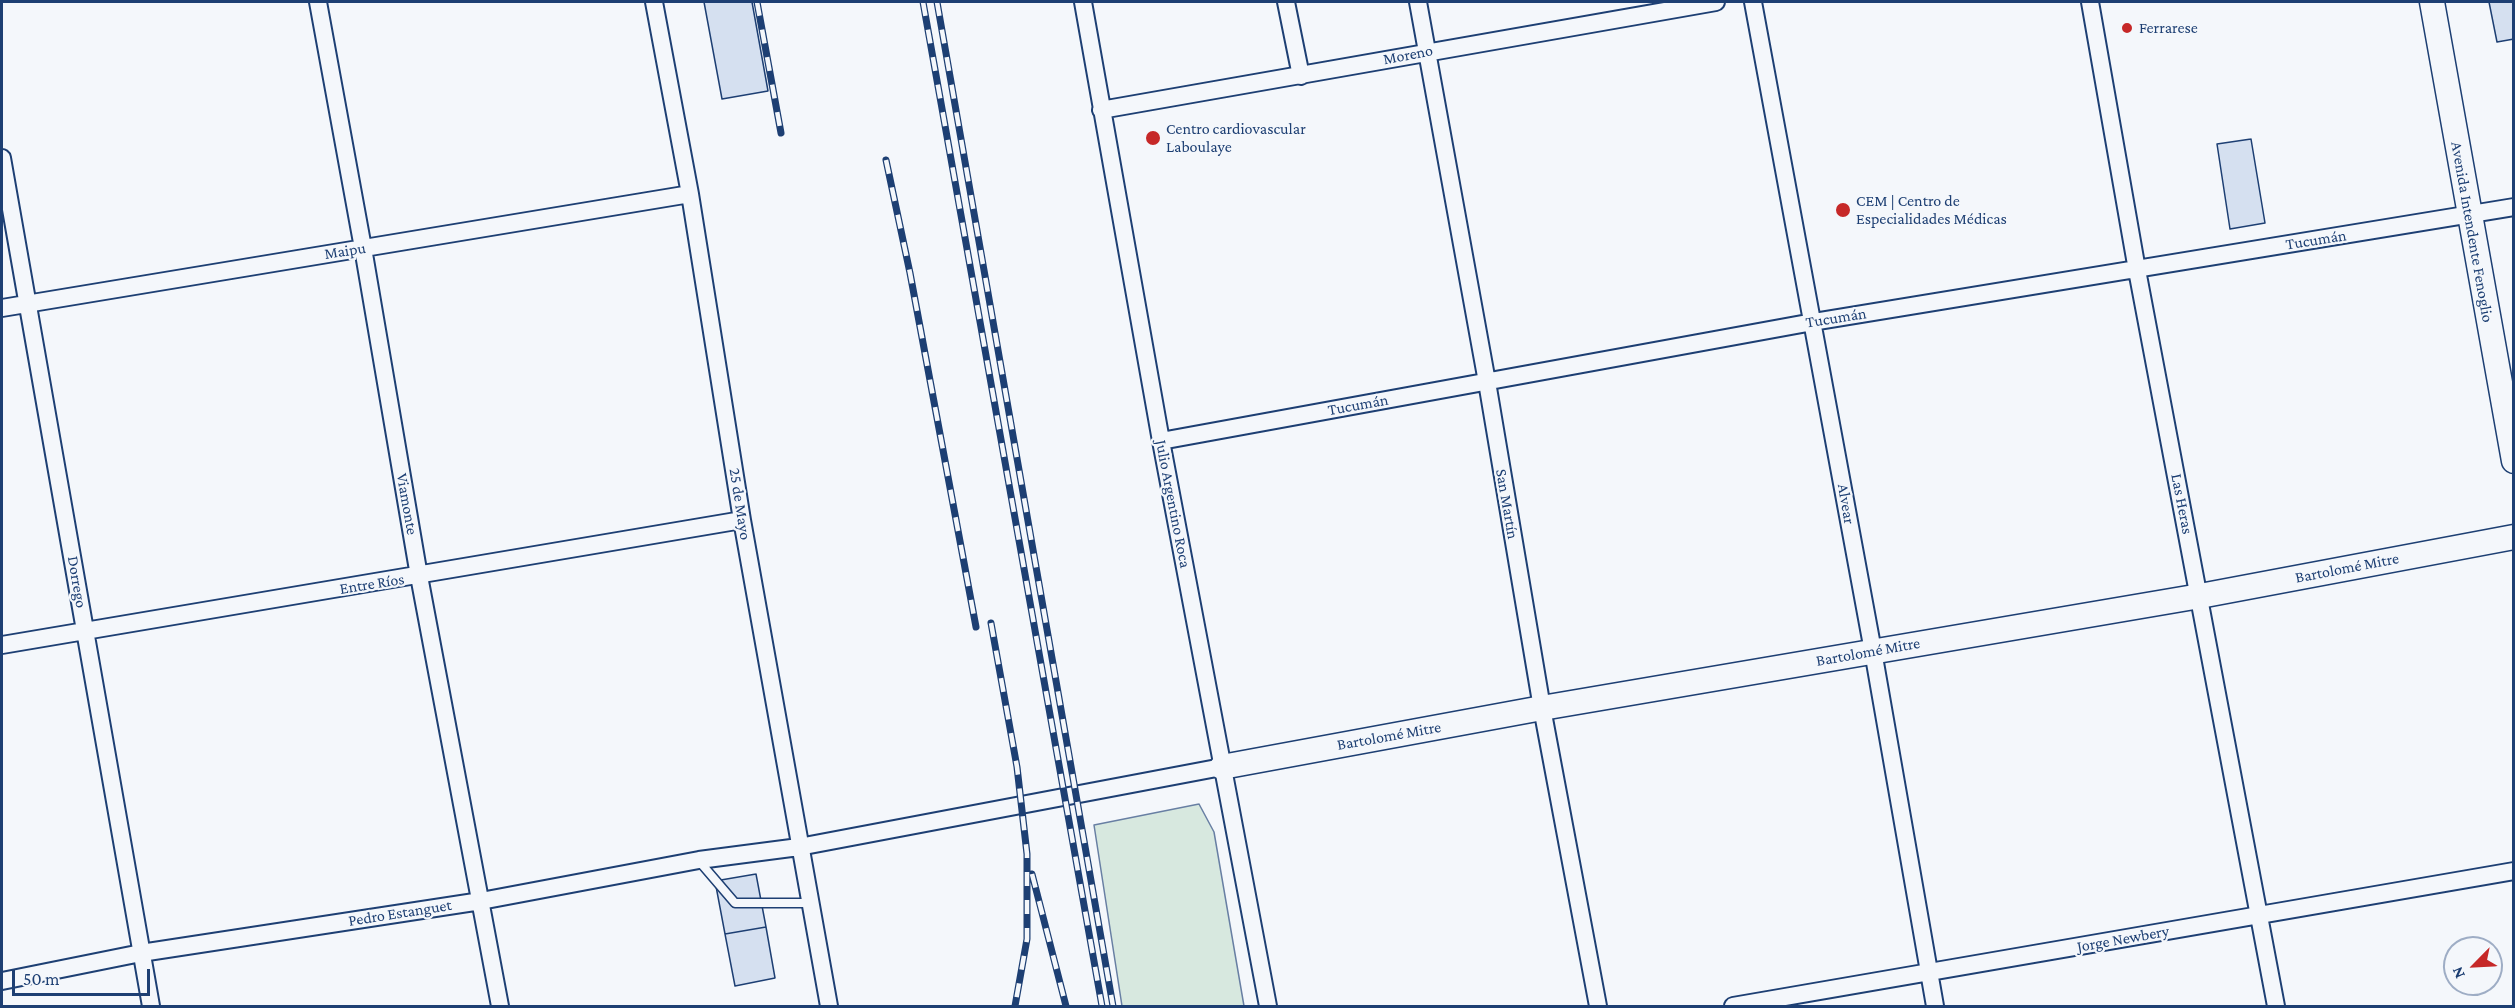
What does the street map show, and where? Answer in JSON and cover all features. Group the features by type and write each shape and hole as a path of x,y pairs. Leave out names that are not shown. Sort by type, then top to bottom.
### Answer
{"main road":[{"name":"Avenida Intendente Fenoglio","path":"2432,2 2514,461"},
{"name":"Bartolomé Mitre","path":"1222,766 1542,708 2200,596 2514,537"}],"street":[{"name":"Viamonte","path":"318,2 419,576 500,1006"},
{"name":"25 de Mayo","path":"654,2 690,194 742,520 829,1006"},
{"name":"Julio Argentino Roca","path":"1083,2 1161,441 1268,1006"},
{"path":"1286,2 1301,76"},
{"name":"San Martín","path":"1418,2 1542,708 1598,1006"},
{"name":"Moreno","path":"1101,110 1716,2"},
{"name":"Alvear","path":"1753,2 1873,651 1935,1006"},
{"name":"Las Heras","path":"2090,2 2137,270 2276,1006"},
{"name":"Dorrego","path":"2,158 151,1006"},
{"name":"Maipu","path":"2,308 690,194"},
{"name":"Tucumán","path":"1161,441 1812,322 2514,207"},
{"name":"Entre Ríos","path":"2,645 742,520"},
{"name":"Pedro Estanguet","path":"2,981 141,953 481,901 699,860 799,847 1222,766"},
{"name":"Jorge Newbery","path":"1733,1006 2514,872"}],"lane":[{"path":"699,860 735,903 811,903"}],"shaded area":[{"path":"1199,804 1214,832 1244,1006 1122,1006 1094,825"}],"building":[{"path":"704,2 752,2 768,91 722,99"},
{"path":"2489,2 2514,2 2514,39 2497,42"},
{"path":"2251,139 2265,223 2230,229 2217,144"},
{"path":"756,874 766,927 725,934 715,881"},
{"path":"766,927 775,978 735,986 725,934"}],"railway":[{"path":"757,2 781,133"},
{"path":"923,2 1102,1006"},
{"path":"937,2 1113,1006"},
{"path":"886,160 910,273 976,627"},
{"path":"991,623 1017,767 1027,854 1027,939 1015,1006"},
{"path":"1032,874 1066,1006"}],"place":[{"name":"Ferrarese","path":"2127,28"},
{"name":"Centro cardiovascular Laboulaye","path":"1153,138"},
{"name":"CEM | Centro de Especialidades Médicas","path":"1843,210"}]}
